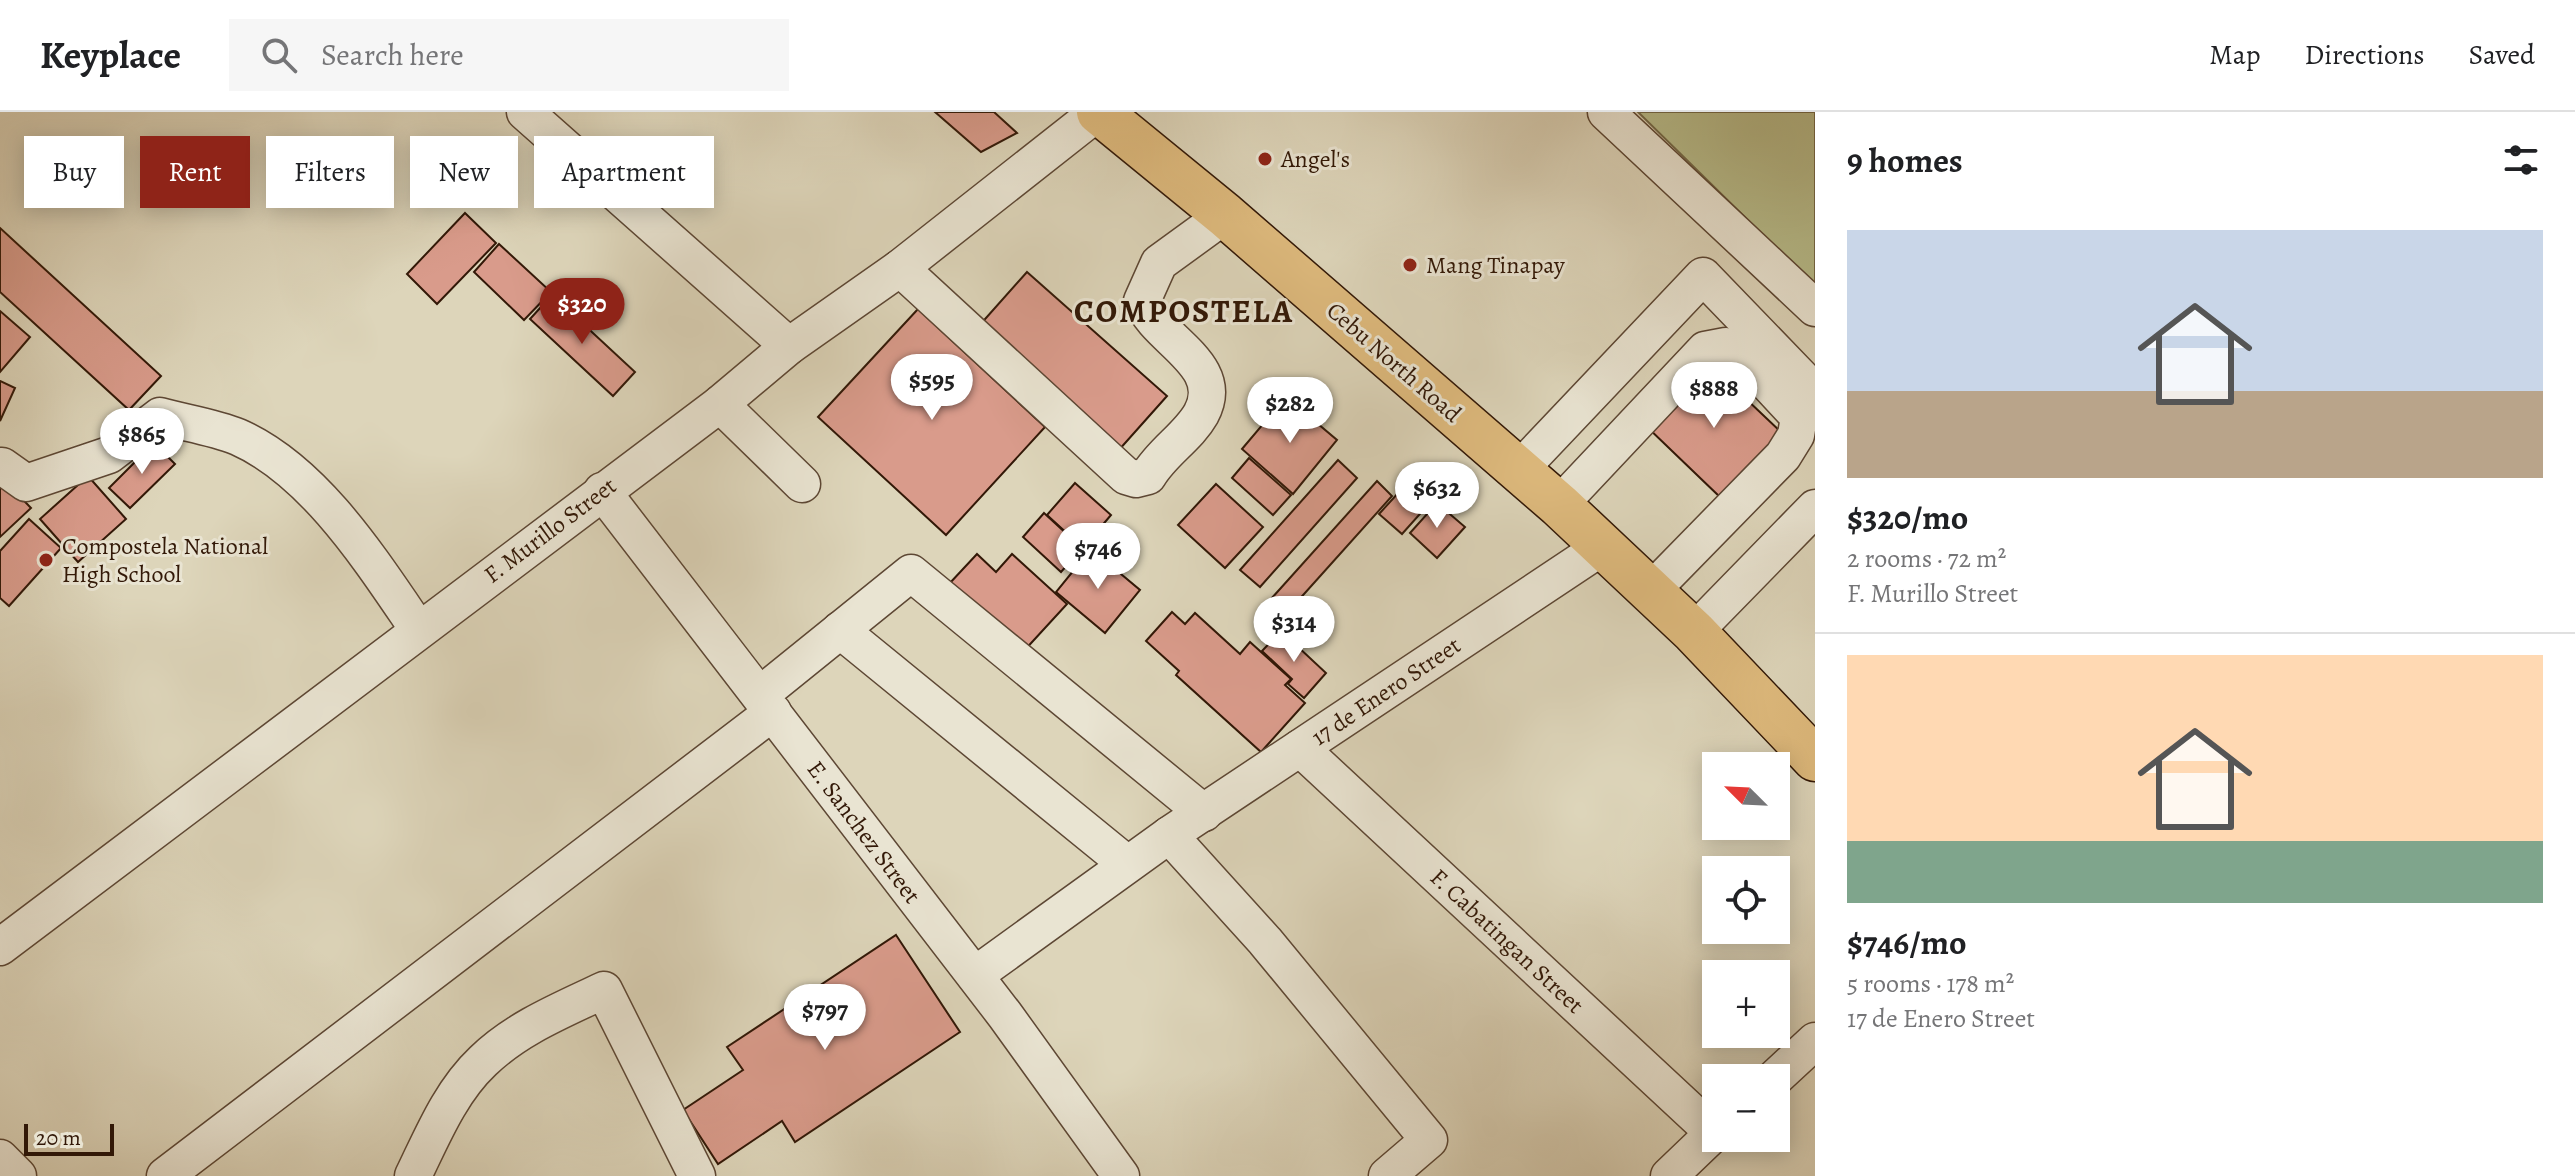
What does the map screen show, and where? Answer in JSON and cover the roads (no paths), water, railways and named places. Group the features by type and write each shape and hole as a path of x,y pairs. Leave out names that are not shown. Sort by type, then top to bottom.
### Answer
{"highway":[{"name":"Cebu North Road","path":"1098,112 1225,215 1559,505 1694,632 1815,759"}],"street":[{"path":"525,112 789,346"},
{"name":"F. Murillo Street","path":"0,947 720,404 789,346 900,268 1098,112"},
{"path":"1606,112 1815,308"},
{"path":"900,268 1126,476 1136,479 1148,476 1201,414 1207,383 1202,369 1147,314 1142,301 1159,263 1225,215"},
{"path":"1518,471 1703,276 1815,392"},
{"path":"1559,505 1705,350 1726,346 1745,359 1799,417 1796,435 1783,456 1651,591"},
{"path":"720,404 802,484"},
{"path":"2,466 26,483 109,455 160,416 238,437 292,473 357,541 418,629"},
{"name":"E. Sanchez Street","path":"602,491 975,975 1121,1176"},
{"path":"1694,632 1815,508"},
{"name":"17 de Enero Street","path":"975,975 1169,835 1602,547"},
{"path":"165,1176 204,1164 766,703 840,630 911,573 1204,813"},
{"path":"840,630 1127,864"},
{"name":"F. Cabatingan Street","path":"1300,748 1702,1154"},
{"path":"1169,835 1265,941 1429,1140 1387,1176"},
{"path":"413,1176 447,1107 482,1062 532,1024 604,990 697,1176"},
{"path":"1790,1064 1815,1041"},
{"path":"0,1158 18,1176"}],"place":[{"name":"Angel's","path":"1265,159"},
{"name":"Mang Tinapay","path":"1410,265"},
{"name":"Compostela National High School","path":"46,560"}],"district":[{"name":"COMPOSTELA","path":"1184,311"}]}
